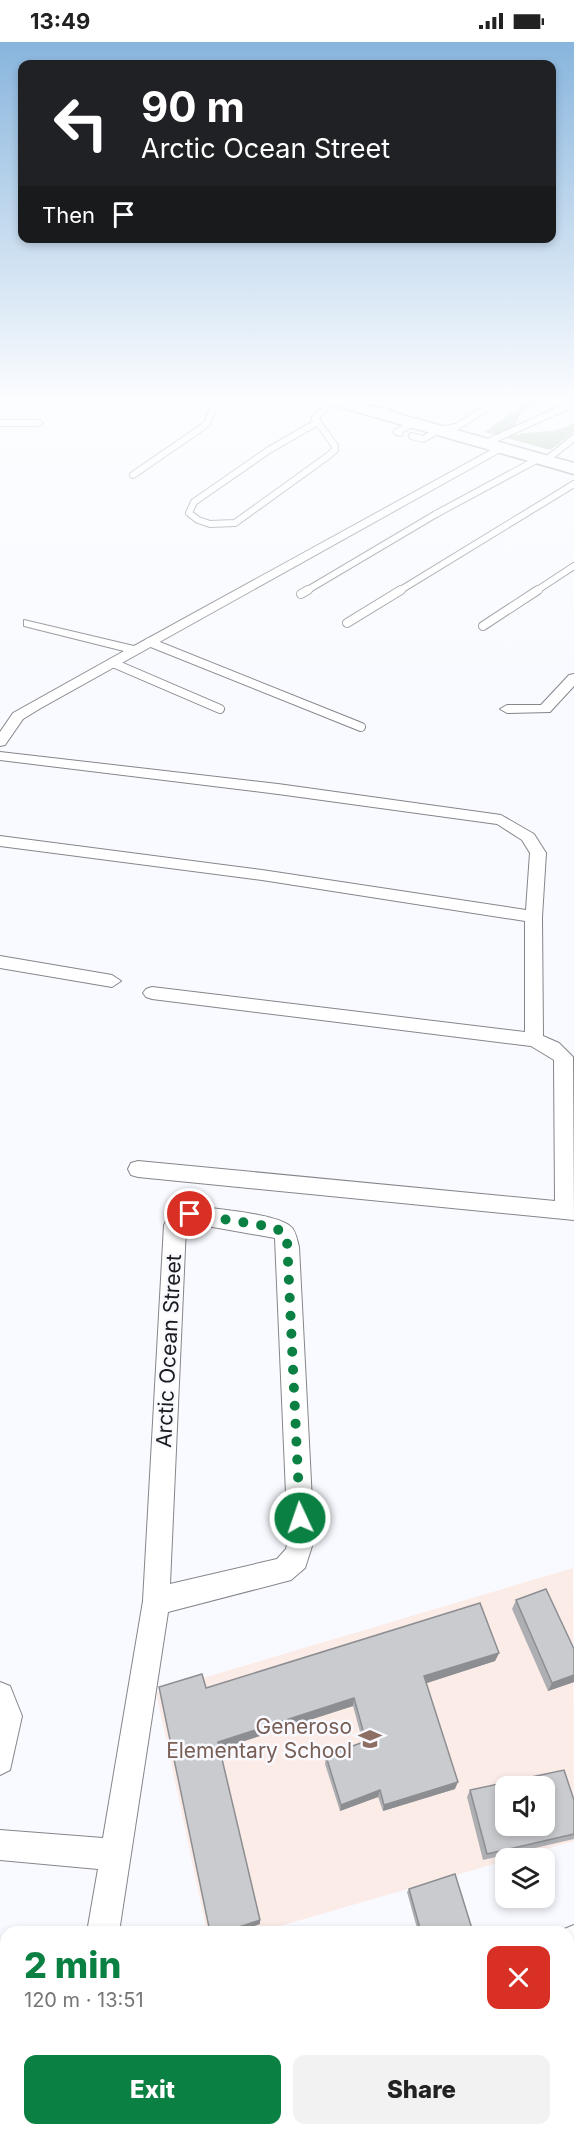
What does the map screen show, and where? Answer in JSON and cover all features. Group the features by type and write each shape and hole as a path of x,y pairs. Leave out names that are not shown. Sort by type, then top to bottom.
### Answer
{"street":[{"path":"0,742 18,716 404,496"},
{"path":"28,622 136,650"},
{"path":"507,709 544,709 574,678"},
{"path":"0,756 278,789 501,820 528,837 538,853 534,917 534,1040"},
{"path":"0,841 262,875 534,917"},
{"path":"0,962 112,981"},
{"path":"138,1169 570,1210 563,1057 552,1048 534,1040 152,993"},
{"name":"Arctic Ocean Street","path":"104,1926 156,1601 175,1225 180,1217 190,1214 273,1227 284,1233 288,1246 301,1540 298,1556 292,1565 282,1571 156,1601"},
{"path":"0,1696 8,1716 0,1760"},
{"path":"0,1845 117,1855"}],"lane":[{"path":"203,496 194,502 189,513 193,517 219,525 242,519 273,496"},
{"path":"301,594 436,514 472,496"},
{"path":"347,623 555,496"},
{"path":"483,626 574,566"},
{"path":"149,642 361,728"},
{"path":"113,663 220,709"}],"shaded area":[{"name":"Generoso Elementary School","path":"573,1568 574,1841 549,1848 495,1848 495,1864 280,1926 206,1926 156,1692"}],"building":[{"path":"546,1589 574,1649 574,1675 552,1683 516,1600"},
{"path":"480,1603 499,1653 424,1676 458,1782 384,1805 380,1790 341,1805 326,1756 366,1741 354,1698 218,1742 260,1920 242,1926 209,1926 159,1687 202,1674 206,1688"},
{"path":"564,1770 574,1800 574,1834 513,1848 495,1848 495,1852 487,1854 470,1790 495,1785 495,1836 555,1836 555,1776 536,1776"},
{"path":"455,1874 471,1926 419,1926 409,1889"}],"place":[{"name":"Generoso Elementary School","path":"370,1739"}],"route":[{"path":"190,1214 273,1227 284,1233 287,1240 300,1518"}]}
